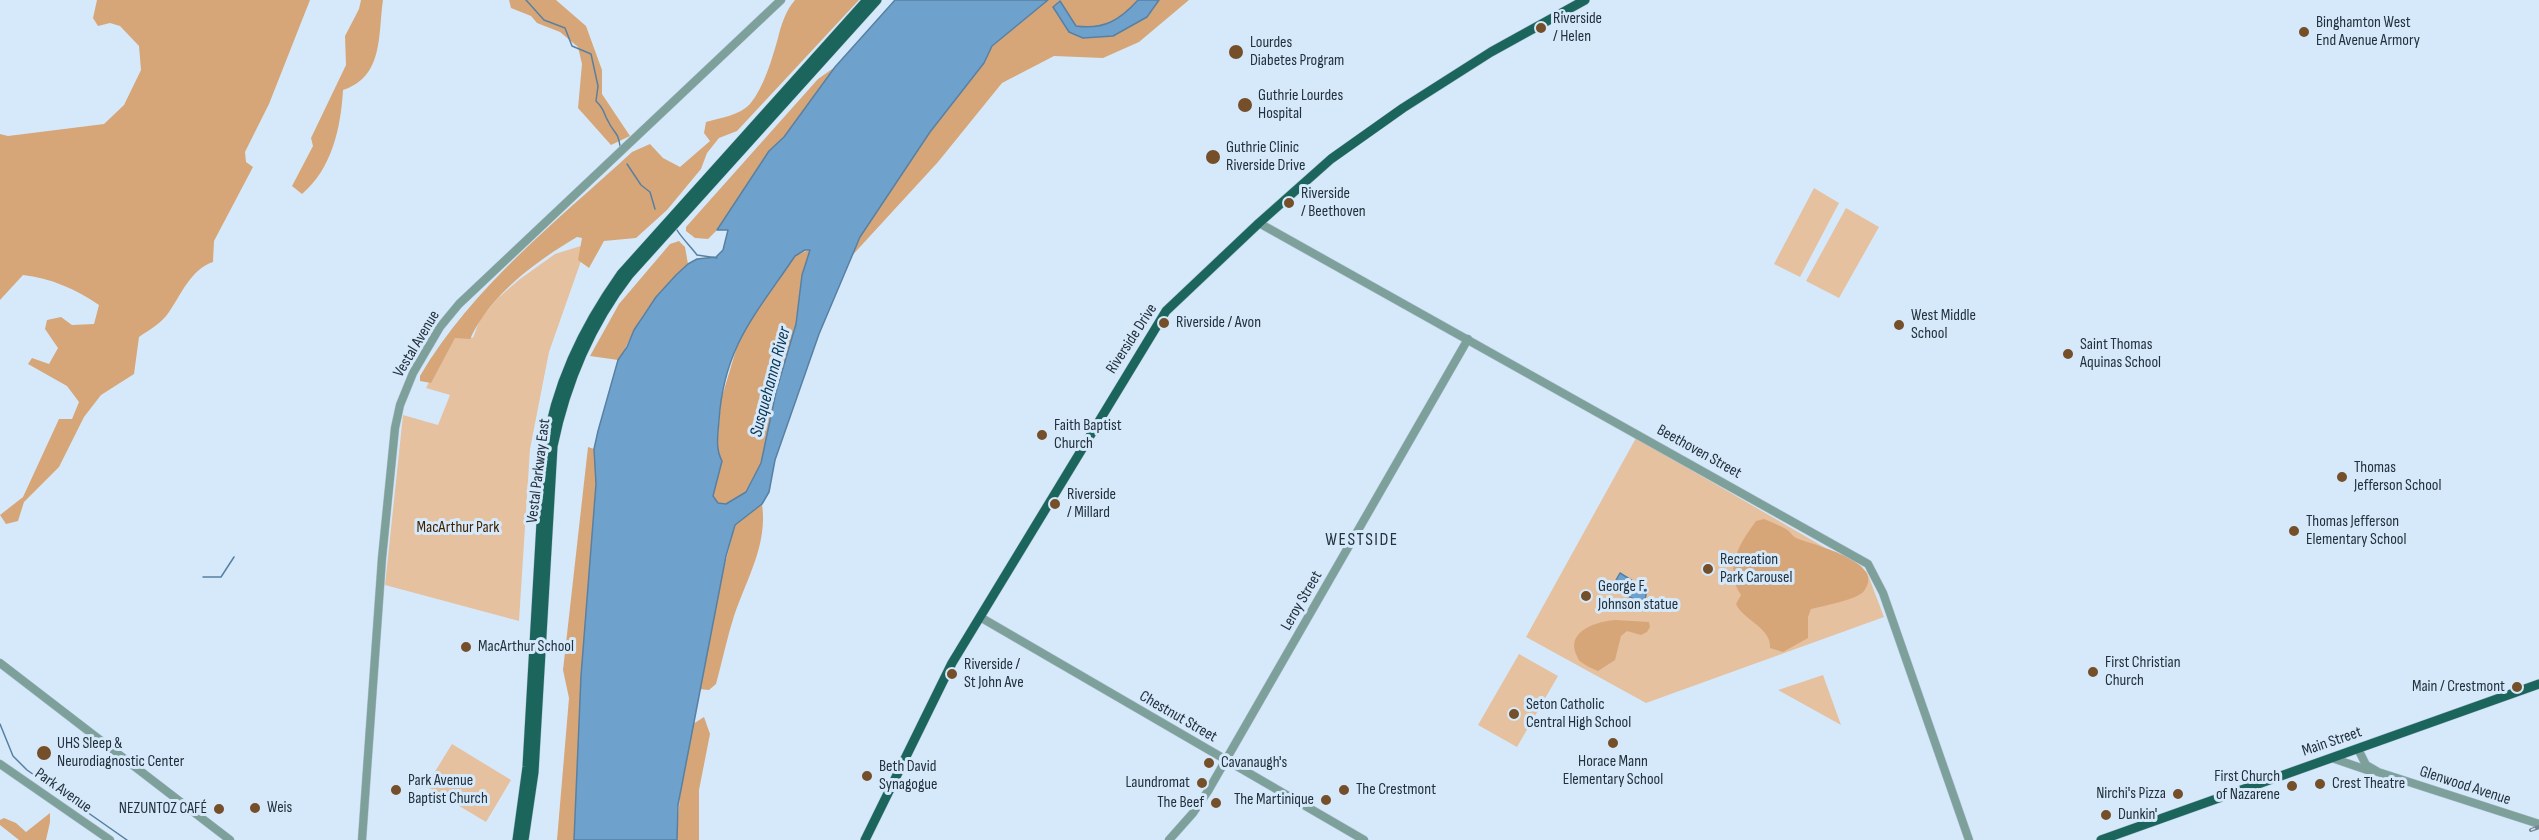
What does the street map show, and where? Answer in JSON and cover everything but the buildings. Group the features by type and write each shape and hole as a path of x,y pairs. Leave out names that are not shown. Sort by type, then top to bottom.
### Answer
{"main road":[{"name":"Vestal Parkway East","path":"517,840 527,767 544,453 555,402 572,357 597,307 621,274 867,0"},
{"name":"Vestal Parkway East","path":"524,840 531,802 553,447 563,404 581,354 607,306 629,275 877,0"},
{"name":"Riverside Drive","path":"865,840 952,663 1163,316 1259,223 1331,159 1403,108 1518,36 1585,0"},
{"name":"Main Street","path":"2101,840 2539,684"},
{"path":"529,840 534,807 531,802"}],"street":[{"name":"Vestal Avenue","path":"362,840 382,558 395,428 400,405 413,373 440,327 459,304 781,0"},
{"name":"Beethoven Street","path":"1259,223 1868,564 1883,594 1969,840"},
{"name":"Leroy Street","path":"1169,840 1193,813 1226,760 1468,339"},
{"name":"Chestnut Street","path":"980,617 1364,840"},
{"path":"0,663 230,840"},
{"name":"Glenwood Avenue","path":"2358,749 2366,765 2379,772 2539,824"},
{"path":"2332,758 2379,772"},
{"name":"Park Avenue","path":"0,764 110,840"}],"green space":[{"path":"1814,188 1839,203 1800,277 1774,264"},
{"path":"1846,208 1879,227 1839,298 1806,281"},
{"name":"MacArthur Park","path":"587,244 549,352 530,449 519,621 385,585 403,415 438,425 450,395 426,388 451,338 457,332 473,338 480,319 498,298 520,279 555,254"},
{"path":"1636,438 1867,572 1884,617 1646,703 1526,637"},
{"path":"1519,654 1558,676 1517,747 1478,725"},
{"path":"1823,675 1841,725 1778,690"},
{"path":"452,744 511,780 486,822 426,786"}],"shaded area":[{"path":"97,0 310,0 269,104 245,152 246,162 253,167 214,241 213,262 205,265 193,276 163,320 139,337 134,374 101,395 84,417 59,467 24,502 18,521 6,524 0,515 23,497 59,419 72,419 79,402 67,386 28,364 32,358 49,364 58,348 45,329 47,320 61,317 72,325 94,324 99,305 62,285 23,275 0,300 0,134 8,136 104,124 124,105 141,70 139,46 120,26 110,23 98,26 93,18"},
{"path":"361,0 383,0 377,53 366,75 356,84 343,90 337,133 328,160 312,184 302,194 292,186 313,146 311,138 346,65 345,36 359,9"},
{"path":"509,0 556,0 586,26 602,70 602,94 630,136 611,145 578,108 582,64 578,47 560,32 537,23 531,16 511,8"},
{"path":"795,0 859,0 737,131 719,138 707,153 701,169 667,210 636,238 604,241 589,268 578,260 582,238 577,237 561,247 530,268 502,294 479,323 470,339 455,338 431,383 420,381 420,376 441,344 490,284 517,256 632,152 650,144 663,158 680,167 710,141 704,133 706,122 735,113 750,104 770,64 784,18"},
{"path":"1048,0 1138,0 1118,19 1095,27 1076,26 1059,1 1053,7 1069,32 1083,38 1147,17 1159,0 1189,0 1139,42 1103,58 1054,56 1002,83 938,162 848,260 860,237 930,132 984,63 992,46"},
{"path":"835,67 784,137 769,151 717,230 708,239 695,238 686,231 686,227 818,79"},
{"path":"679,241 685,247 688,264 651,304 618,360 590,356 619,304 670,244"},
{"path":"811,249 802,275 796,324 776,392 761,463 746,492 726,504 718,503 713,496 721,400 741,333 795,256"},
{"path":"588,447 594,449 596,484 581,676 574,840 557,840 569,698 563,670"},
{"path":"762,504 763,519 759,547 734,616 716,684 709,690 698,689 703,677 718,591 735,525"},
{"path":"1764,519 1786,529 1796,538 1844,556 1865,571 1869,580 1864,591 1854,597 1811,609 1808,617 1808,638 1783,652 1770,648 1767,635 1736,604 1741,595 1734,575 1736,556 1744,538 1756,521"},
{"path":"1616,620 1649,622 1650,627 1641,635 1627,631 1621,636 1615,660 1598,671 1580,661 1574,646 1580,633 1601,622"},
{"path":"704,717 710,734 699,790 699,840 677,840 684,767 693,724"},
{"path":"50,813 46,840 19,840 0,825 0,820 4,818 16,823 26,832"}],"water":[{"path":"895,0 1048,0 992,46 984,63 930,132 860,237 819,334 775,460 769,492 762,504 735,525 726,556 678,805 677,840 574,840 581,676 596,484 594,449 618,360 656,297 676,275 697,259 716,257 723,250 728,230 717,230 769,151 784,137 835,67","holes":["805,250 810,250 802,275 796,324 776,392 761,463 746,492 726,504 718,503 713,496 722,461 718,451 722,394 735,351 755,314 795,256"]},
{"path":"1138,0 1159,0 1147,17 1113,36 1083,38 1069,32 1053,7 1060,1 1076,26 1086,27 1111,22 1125,13"},
{"path":"1620,573 1647,590 1645,599 1637,601 1612,587"}],"waterway":[{"path":"526,0 544,20 565,28 572,46 591,54 598,86 596,101 617,135 620,146"},
{"path":"627,164 641,185 650,192 655,209"},
{"path":"677,230 697,255 717,258"},
{"path":"203,577 221,577 234,557"},
{"path":"0,724 13,756 27,770 127,840"}],"railway":[{"path":"2531,830 2539,827"}],"place":[{"name":"Riverside / Helen","path":"1541,28"},
{"name":"Binghamton West End Avenue Armory","path":"2304,32"},
{"name":"Lourdes Diabetes Program","path":"1236,52"},
{"name":"Guthrie Lourdes Hospital","path":"1245,105"},
{"name":"Guthrie Clinic Riverside Drive","path":"1213,157"},
{"name":"Riverside / Beethoven","path":"1289,203"},
{"name":"Riverside / Avon","path":"1164,323"},
{"name":"West Middle School","path":"1899,325"},
{"name":"Saint Thomas Aquinas School","path":"2068,354"},
{"name":"Faith Baptist Church","path":"1042,435"},
{"name":"Thomas Jefferson School","path":"2342,477"},
{"name":"Riverside / Millard","path":"1055,504"},
{"name":"Thomas Jefferson Elementary School","path":"2294,531"},
{"name":"Recreation Park Carousel","path":"1708,569"},
{"name":"George F. Johnson statue","path":"1586,596"},
{"name":"MacArthur School","path":"466,647"},
{"name":"First Christian Church","path":"2093,672"},
{"name":"Riverside / St John Ave","path":"952,674"},
{"name":"Main / Crestmont","path":"2517,687"},
{"name":"Seton Catholic Central High School","path":"1514,714"},
{"name":"Horace Mann Elementary School","path":"1613,743"},
{"name":"UHS Sleep & Neurodiagnostic Center","path":"44,753"},
{"name":"Cavanaugh's","path":"1209,763"},
{"name":"Beth David Synagogue","path":"867,776"},
{"name":"Laundromat","path":"1202,783"},
{"name":"Crest Theatre","path":"2320,784"},
{"name":"First Church of Nazarene","path":"2292,786"},
{"name":"Park Avenue Baptist Church","path":"396,790"},
{"name":"The Crestmont","path":"1344,790"},
{"name":"Nirchi's Pizza","path":"2178,794"},
{"name":"The Martinique","path":"1326,800"},
{"name":"The Beef","path":"1216,803"},
{"name":"Weis","path":"255,808"},
{"name":"NEZUNTOZ CAFÉ","path":"219,809"},
{"name":"Dunkin'","path":"2106,815"}],"district":[{"name":"WESTSIDE","path":"1362,540"}],"water label":[{"name":"Susquehanna River","path":"771,382"}]}
